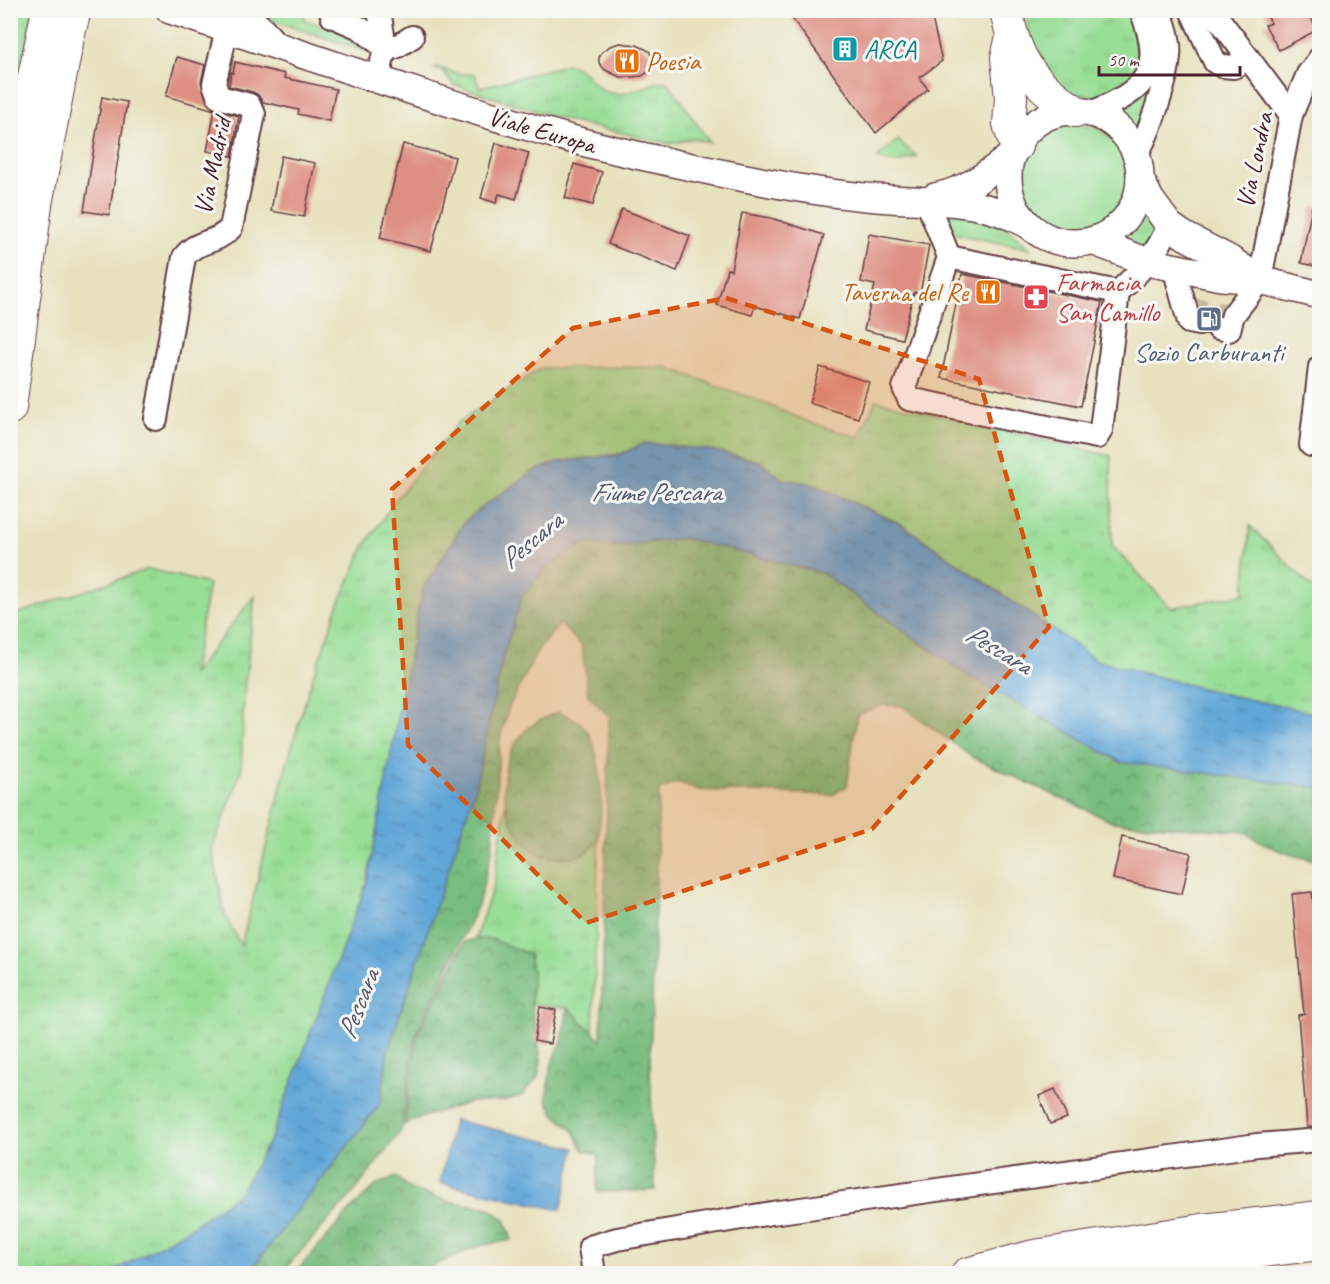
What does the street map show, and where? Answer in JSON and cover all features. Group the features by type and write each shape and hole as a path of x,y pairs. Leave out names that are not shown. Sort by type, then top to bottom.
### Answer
{"highway":[{"path":"10,199 48,10"},
{"path":"10,408 36,204 75,10"},
{"path":"1009,24 1026,67 1036,80 1048,92 1083,112"},
{"path":"1009,24 1007,58 1011,92 1009,124 1014,151"},
{"path":"966,1274 1045,1255 1203,1230 1320,1216"},
{"path":"1082,1274 1320,1244"}],"main road":[{"name":"Viale Europa","path":"170,10 234,20 279,47 529,127 621,151 842,195 974,204 1006,213 1027,224"},
{"path":"1138,166 1137,198 1129,214 1109,234 1080,243 1057,241 1046,237 1027,224 1015,206 1009,186 1008,176 1014,151 1023,136 1041,120 1051,115 1083,112 1113,124 1130,142 1154,206 1169,225 1229,259 1260,280"},
{"name":"Viale Europa","path":"926,199 950,194 968,186 986,176 1014,151"},
{"path":"1092,241 1148,262 1221,277 1260,280 1320,295"}],"street":[{"path":"331,10 332,16 360,28 385,48 396,47 412,37"},
{"path":"378,80 385,48 379,10"},
{"path":"1083,112 1107,106 1140,86 1149,71 1153,58 1152,42 1141,10"},
{"path":"1138,166 1170,55 1168,38 1159,10"},
{"path":"1191,10 1215,62 1222,66 1234,67 1247,57"},
{"path":"1212,10 1291,115"},
{"name":"Via Madrid","path":"156,419 184,257 191,248 223,237 231,228 254,114 249,105 219,97 214,84 234,20"},
{"name":"Via Londra","path":"1260,280 1291,115 1308,74 1320,58"},
{"path":"926,199 949,257 904,388 909,399 1097,436 1101,430 1118,291 1148,262 1169,225"},
{"path":"949,257 1118,291"},
{"path":"1174,267 1189,322 1229,330 1233,315 1260,280"},
{"path":"1311,444 1320,367"},
{"path":"594,1274 590,1247 617,1239 772,1213 1257,1145 1320,1140"}],"highlighted area":[{"path":"726,298 979,379 1049,627 872,829 586,923 408,745 392,489 573,328"}],"green space":[{"path":"11,11 33,11 11,111"},
{"path":"258,11 303,11 305,20 362,39 376,47 372,53 271,20"},
{"path":"1025,11 1130,11 1148,54 1132,85 1104,96 1093,97 1067,92 1036,65"},
{"path":"568,64 579,69 598,87 610,93 627,93 657,83 669,83 710,143 693,138 671,144 572,122 454,85 444,72 434,69 436,67 458,74 475,74 479,88"},
{"path":"1159,66 1138,131 1114,110"},
{"path":"1074,124 1094,128 1111,140 1123,157 1127,177 1123,197 1111,214 1094,226 1074,230 1054,226 1037,214 1025,197 1021,177 1025,157 1037,140 1054,128"},
{"path":"898,140 917,157 896,163 880,160 878,157"},
{"path":"964,211 1006,228 1031,249 952,233 943,213"},
{"path":"1147,211 1158,225 1150,251 1118,243 1135,229"},
{"path":"666,367 754,399 811,423 859,437 876,400 1111,456 1112,546 1171,608 1244,594 1250,526 1319,594 1319,714 1224,694 1098,661 901,524 812,484 782,479 759,461 735,455 645,443 621,454 558,462 534,471 465,521 425,585 418,609 367,882 272,1136 240,1193 187,1230 111,1273 11,1274 10,632 13,615 149,569 209,584 192,675 255,595 244,693 241,771 212,849 225,915 241,946 286,767 309,688 338,606 365,545 397,498 459,422 541,368"},
{"path":"684,538 822,573 967,675 1121,762 1319,788 1319,861 1280,851 1245,832 1113,822 972,757 902,706 883,705 857,715 847,786 832,795 699,790 678,782 659,790 650,1067 655,1190 597,1192 598,1155 583,1150 574,1131 555,1115 547,1100 550,1069 562,1041 568,1008 601,1040 609,717 588,695 582,646 560,624 539,648 509,707 500,738 492,849 478,905 415,1036 401,1131 355,1191 281,1273 243,1274 257,1262 380,1104 388,1050 475,789 503,656 522,595 545,568 585,543 620,546"},
{"path":"558,712 579,722 591,738 601,786 600,822 593,847 581,855 563,858 540,854 527,845 508,813 504,794 506,765 518,740 528,728"},
{"path":"505,807 523,841 592,848 599,831 593,1033 568,1008 531,1004 532,970 475,939 494,884"},
{"path":"491,939 529,954 532,970 531,1004 541,1060 538,1077 521,1096 503,1101 471,1102 404,1125 417,1036 464,942"},
{"path":"396,1177 410,1189 452,1202 489,1208 505,1220 512,1240 478,1246 423,1270 424,1273 295,1273 355,1205 378,1184"}],"water":[{"name":"Fiume Pescara","path":"645,443 711,450 759,461 782,479 812,484 901,524 1098,661 1224,694 1319,714 1319,788 1121,762 967,675 822,573 684,538 620,546 585,543 545,568 522,596 503,656 475,789 388,1050 380,1104 257,1262 243,1273 111,1273 187,1230 240,1193 272,1136 367,882 418,609 425,585 465,521 534,471 558,462 621,454"},
{"path":"454,1120 575,1148 561,1210 440,1183"}],"building":[{"path":"786,10 930,10 942,61 919,78 928,89 876,133"},
{"path":"1264,10 1307,10 1317,30 1279,50 1265,25 1271,23"},
{"path":"620,43 637,45 649,51 655,62 651,70 642,76 620,77 605,70 599,63 601,53 610,46"},
{"path":"177,57 205,65 201,82 207,102 215,110 166,96"},
{"path":"235,62 285,74 284,78 336,89 329,121 298,114 299,110 263,102 253,92 229,86"},
{"path":"102,97 127,102 109,215 84,211"},
{"path":"215,110 239,116 232,156 207,151"},
{"path":"496,143 529,153 516,199 499,194 496,203 481,198"},
{"path":"403,144 455,157 431,251 380,238"},
{"path":"281,156 315,163 304,217 271,211"},
{"path":"574,164 602,172 593,205 565,198"},
{"path":"1312,206 1320,207 1320,267 1301,263"},
{"path":"622,209 690,236 677,271 608,244"},
{"path":"742,213 771,218 824,235 800,319 755,306 752,315 717,305 727,269 731,270"},
{"path":"869,234 929,245 920,294 914,292 902,339 864,330 875,285 861,282"},
{"path":"962,274 1102,302 1081,406 941,378"},
{"path":"820,367 869,382 858,418 809,403"},
{"path":"1122,837 1191,853 1182,894 1113,879"},
{"path":"1312,892 1320,961 1320,1127 1307,1127 1298,1015 1304,1014 1292,894"},
{"path":"540,1007 556,1010 550,1044 534,1041"},
{"path":"1055,1089 1067,1118 1050,1124 1039,1096"}],"tunnel":[{"path":"1184,308 1233,315"}],"place":[{"name":"ARCA","path":"845,49"},
{"name":"Poesia","path":"627,61"},
{"name":"Taverna del Re","path":"988,292"},
{"name":"Farmacia San Camillo","path":"1036,297"},
{"name":"Sozio Carburanti","path":"1209,319"}],"water label":[{"name":"Pescara","path":"531,540"},
{"name":"Pescara","path":"999,649"},
{"name":"Pescara","path":"358,1004"}]}
